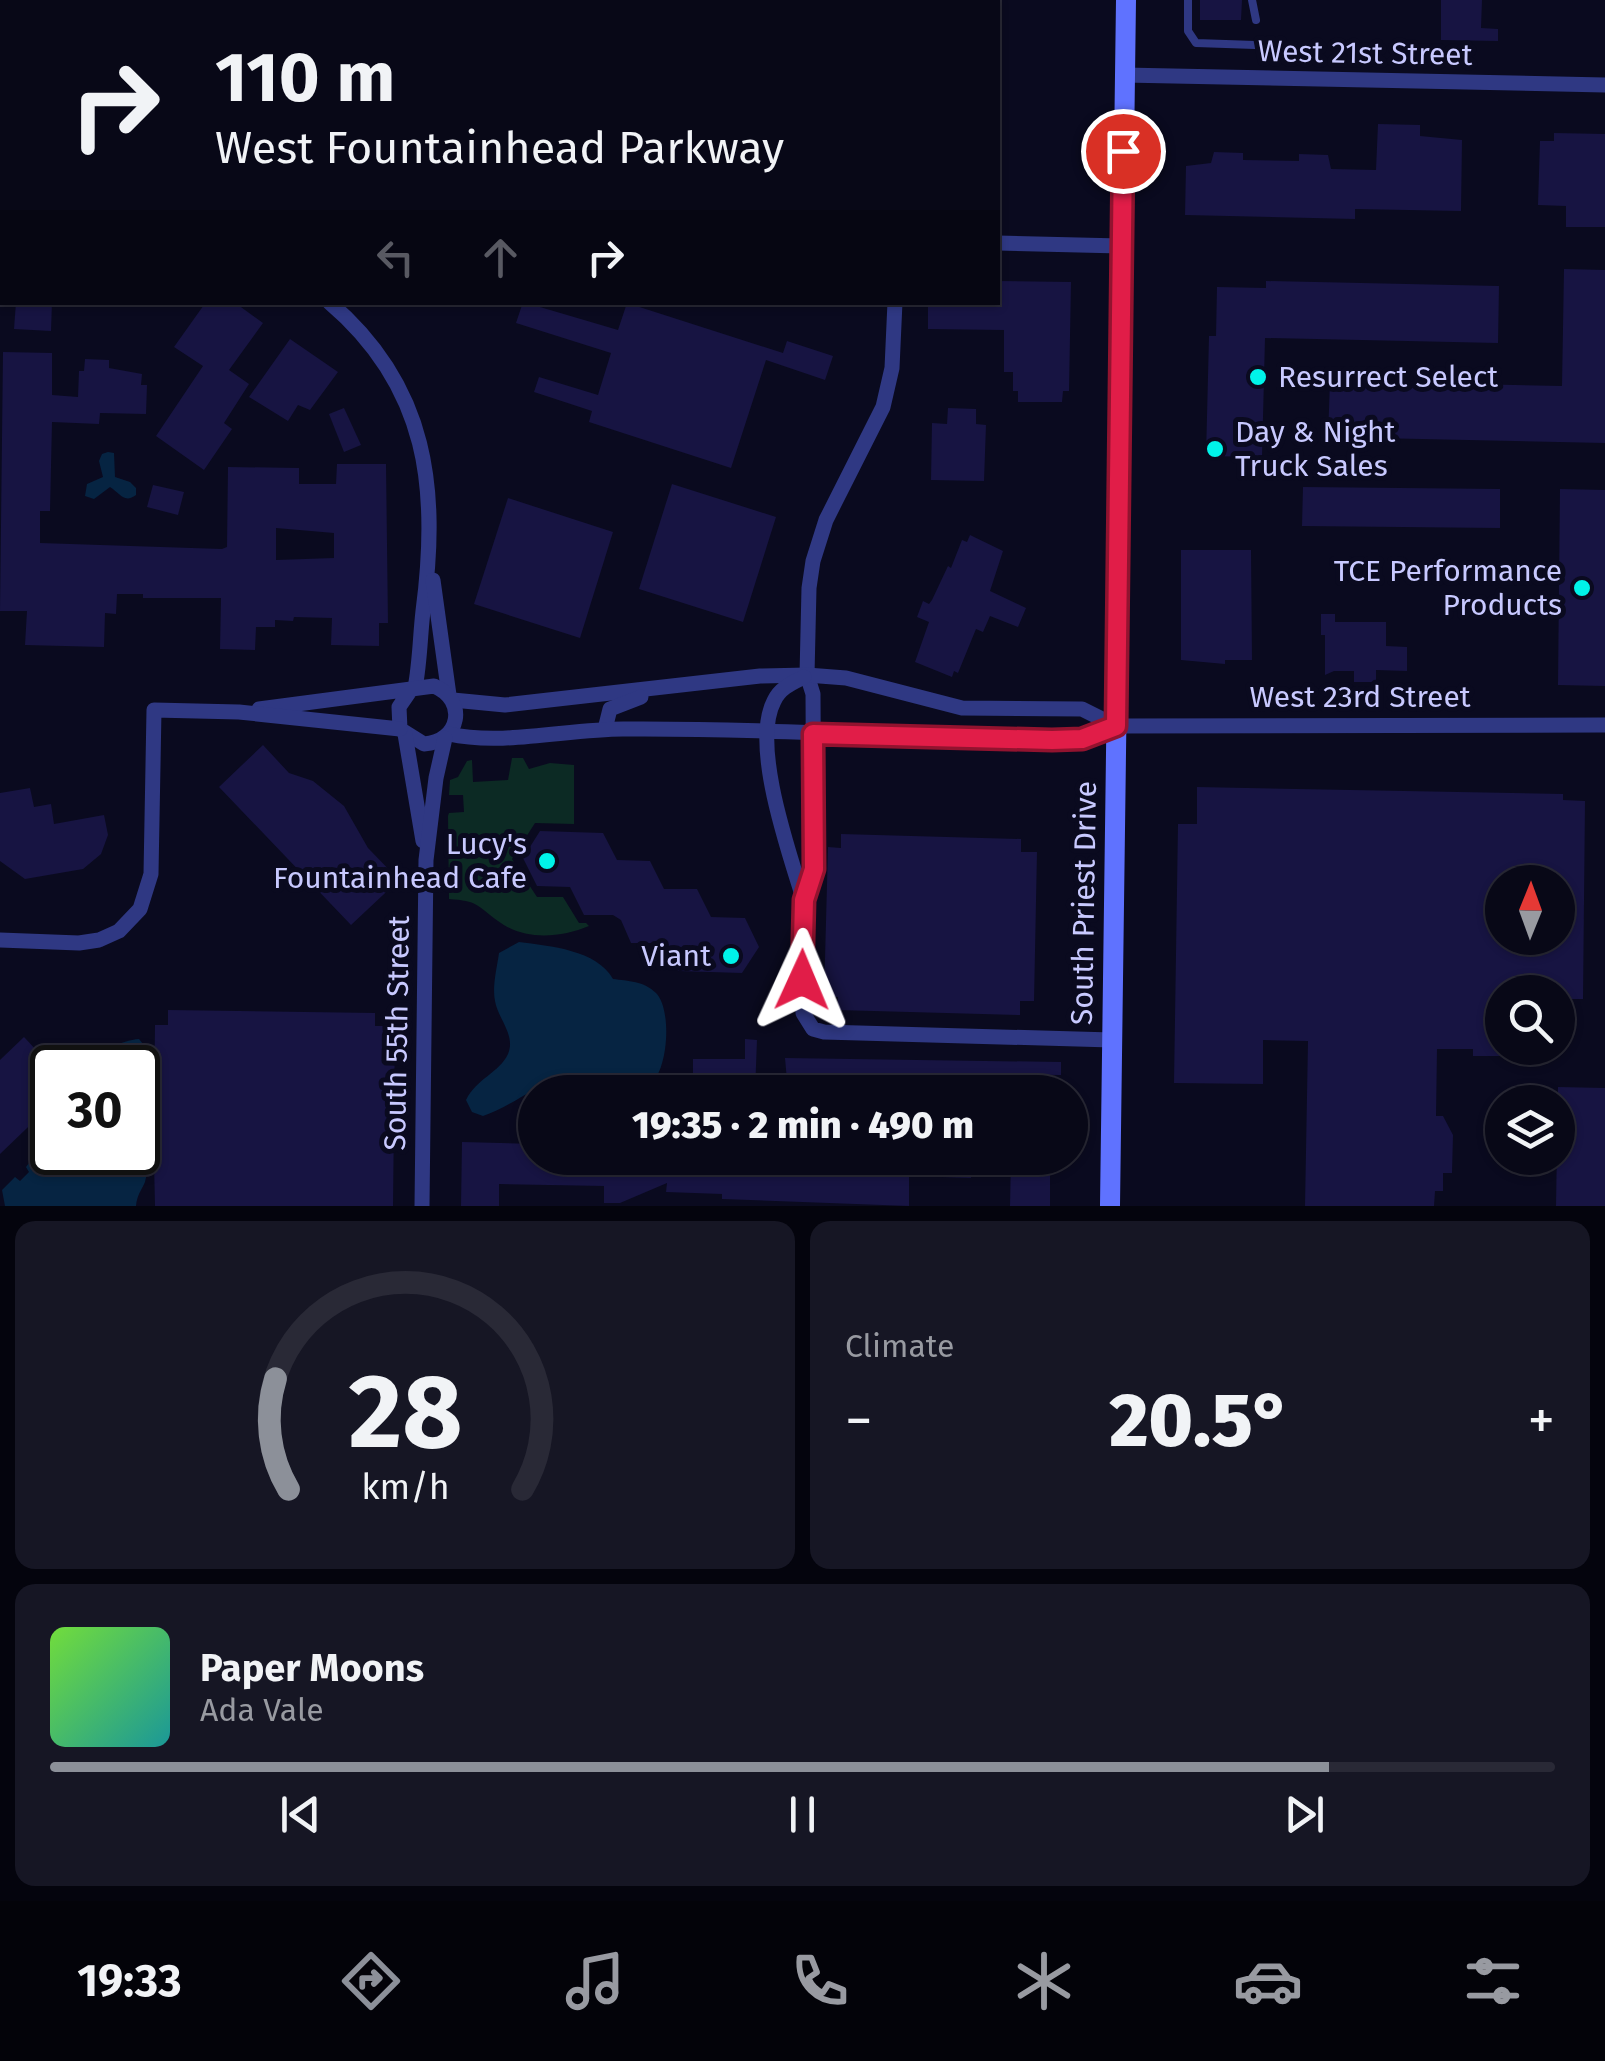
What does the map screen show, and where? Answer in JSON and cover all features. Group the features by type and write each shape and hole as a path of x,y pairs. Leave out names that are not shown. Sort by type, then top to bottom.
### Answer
{"main road":[{"name":"South Priest Drive","path":"1110,1206 1126,0"}],"street":[{"name":"West 21st Street","path":"1124,75 1605,85"},
{"path":"1000,243 1121,246"},
{"path":"332,305 381,362 416,428 430,486 430,565 413,690 400,707 403,731"},
{"path":"895,305 892,368 883,407 826,520 812,561 807,675 813,689 814,869 804,900 802,1006 806,1022 814,1029 1112,1040"},
{"path":"430,565 457,718 447,736"},
{"path":"240,712 434,686 451,698 505,705 772,675 807,675 846,678 962,708 1082,709 1116,726"},
{"path":"804,900 774,801 767,732 775,698 807,675"},
{"path":"605,729 615,704 668,686"},
{"path":"0,940 88,942 109,936 140,909 150,884 154,710 240,712 403,731 424,744 447,736 472,739 605,729 1052,740 1082,739 1116,726"},
{"name":"West 23rd Street","path":"1116,726 1605,724"},
{"name":"South 55th Street","path":"403,731 426,860"},
{"name":"South 55th Street","path":"422,1206 426,860 436,778 447,736"}],"lane":[{"path":"1188,0 1188,31 1196,43 1255,45"},
{"path":"1252,0 1256,20"}],"green space":[{"path":"512,758 523,758 529,769 550,763 574,765 574,824 535,823 512,859 537,897 563,897 579,923 589,926 554,935 531,935 508,927 471,903 449,899 448,816 464,812 463,795 449,795 450,780 458,777 467,761 472,760 473,782 508,780"}],"water":[{"path":"108,452 114,453 115,477 130,482 136,495 122,497 110,487 94,499 85,496 87,484 103,477 99,461"},
{"path":"519,942 558,948 596,962 613,979 651,989 661,1001 666,1026 657,1075 518,1075 518,1099 483,1116 472,1112 466,1100 499,1066 510,1047 494,995 499,953"},
{"path":"139,1039 144,1045 116,1045"},
{"path":"30,1162 30,1175 146,1175 136,1206 5,1206 2,1190 15,1177 20,1181 29,1172 26,1167"}],"building":[{"path":"1200,0 1242,0 1241,20 1200,20"},
{"path":"1441,0 1482,0 1481,28 1498,29 1498,41 1441,40"},
{"path":"1378,124 1420,125 1420,136 1462,140 1461,211 1355,209 1355,219 1185,215 1186,166 1211,163 1214,152 1243,153 1243,160 1299,161 1299,154 1328,155 1331,169 1376,170"},
{"path":"1554,133 1605,134 1605,227 1566,227 1566,206 1538,205 1540,141 1554,141"},
{"path":"1564,269 1605,270 1605,443 1328,437 1330,381 1562,386"},
{"path":"1000,281 1071,282 1069,391 1063,391 1062,402 1018,402 1018,391 1013,391 1013,372 1004,372 1004,330 928,329 928,305 1000,305"},
{"path":"1266,281 1499,286 1498,343 1265,338 1262,457 1206,456 1209,336 1216,336 1217,287 1266,288"},
{"path":"16,305 52,305 51,331 14,329"},
{"path":"204,305 238,305 263,323 229,370 249,384 224,423 232,429 204,470 156,436 203,366 174,347"},
{"path":"522,305 533,305 618,330 626,305 633,305 783,353 787,341 833,356 825,380 766,360 731,468 589,422 592,411 534,392 539,377 598,395 611,353 516,323"},
{"path":"290,339 338,372 310,410 298,405 288,421 249,397"},
{"path":"3,352 52,353 52,395 78,397 79,371 84,371 85,359 109,360 109,368 142,374 141,385 147,385 146,414 100,413 99,424 52,422 50,511 40,511 40,543 222,549 227,547 228,467 299,468 299,484 336,484 337,464 386,464 388,623 379,623 379,646 331,645 332,618 294,617 293,621 275,620 275,627 256,627 255,650 220,649 221,598 117,594 116,614 105,613 104,647 25,645 27,611 0,611","holes":["276,528 334,533 334,558 276,560"]},
{"path":"344,408 361,445 344,452 329,414"},
{"path":"948,408 976,409 976,424 986,425 984,481 931,480 932,423 947,424"},
{"path":"672,484 776,517 743,622 639,589"},
{"path":"153,485 184,492 178,515 147,507"},
{"path":"1303,487 1500,489 1500,528 1302,526"},
{"name":"TCE Performance Products","path":"1560,489 1605,490 1605,686 1558,685"},
{"path":"508,498 613,532 580,638 474,604"},
{"path":"970,535 1003,551 990,591 1026,608 1018,627 990,616 983,632 976,629 958,673 954,671 952,677 915,662 929,622 917,617 923,601 929,604 948,566 951,568 962,540 967,542"},
{"path":"1181,550 1251,550 1252,660 1225,660 1225,664 1181,660"},
{"path":"1321,614 1335,614 1335,622 1386,622 1386,646 1407,647 1407,671 1376,670 1376,682 1354,682 1354,671 1325,675"},
{"path":"263,745 289,773 313,781 344,806 368,848 399,880 351,925 219,787"},
{"path":"1197,787 1563,794 1563,800 1585,801 1583,999 1575,999 1575,975 1485,975 1485,1056 1473,1056 1473,1049 1437,1049 1436,1116 1443,1116 1453,1135 1452,1173 1443,1173 1443,1191 1435,1191 1434,1206 1305,1206 1308,1041 1263,1040 1263,1084 1174,1083 1178,824 1197,824"},
{"path":"30,788 34,807 51,804 54,824 104,815 108,835 101,854 83,869 25,879 0,861 0,793"},
{"path":"540,831 603,833 617,860 650,861 664,889 697,889 711,917 745,918 759,947 742,973 678,971 665,943 631,943 621,920 613,915 584,915 570,887 537,886 523,858"},
{"path":"841,834 1021,839 1021,852 1037,852 1034,1001 1020,1001 1020,1015 837,1010 838,997 824,996 828,847 841,848"},
{"path":"168,1010 375,1013 375,1026 395,1026 393,1206 155,1206 154,1175 160,1175 160,1045 155,1045 155,1025 168,1025"},
{"path":"24,1037 31,1045 30,1125 0,1154 0,1060"},
{"path":"745,1039 757,1040 756,1075 693,1075 693,1059 745,1059"},
{"path":"785,1058 1061,1062 1061,1075 786,1075"},
{"path":"1575,1087 1605,1088 1605,1206 1556,1206 1557,1175 1575,1175"},
{"path":"462,1142 518,1144 518,1175 909,1175 909,1206 722,1199 722,1194 666,1192 667,1183 620,1203 604,1203 604,1186 499,1184 499,1206 461,1206"},
{"path":"942,1175 971,1175 971,1178"},
{"path":"1011,1175 1050,1175 1050,1206 1010,1206"}],"place":[{"name":"Resurrect Select","path":"1258,377"},
{"name":"Day & Night Truck Sales","path":"1215,449"},
{"name":"TCE Performance Products","path":"1582,588"},
{"name":"Lucy's Fountainhead Cafe","path":"547,861"},
{"name":"Viant","path":"731,956"}],"route":[{"path":"802,980 804,900 814,869 813,734 1052,740 1082,739 1116,726 1123,151"}]}
